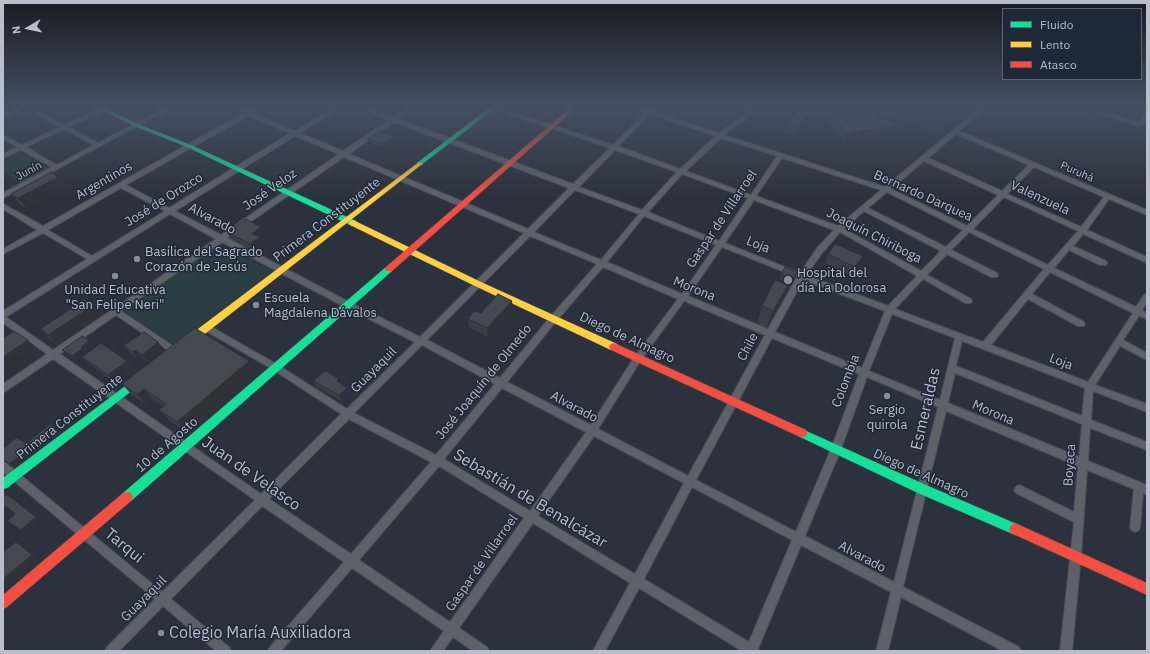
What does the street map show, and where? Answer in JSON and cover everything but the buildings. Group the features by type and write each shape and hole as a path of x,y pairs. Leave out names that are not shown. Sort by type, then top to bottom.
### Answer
{"main road":[{"name":"Diego de Almagro","path":"168,138 348,220 478,284 922,489 1076,556 1147,589"},
{"name":"Primera Constituyente","path":"173,354 455,138"},
{"name":"10 de Agosto","path":"3,603 185,447 539,138"},
{"name":"Primera Constituyente","path":"3,484 146,375"}],"street":[{"path":"4,138 56,167"},
{"path":"3,156 43,138"},
{"path":"84,138 98,145"},
{"name":"Junín","path":"3,196 112,138"},
{"name":"Argentinos","path":"3,252 122,186 204,138"},
{"name":"José de Orozco","path":"3,315 168,210 288,138"},
{"name":"Morona","path":"306,138 864,373 1143,488"},
{"name":"José Veloz","path":"3,389 367,138"},
{"name":"Loja","path":"441,138 643,213 801,276 1147,408"},
{"name":"Joaquín Chiriboga","path":"584,138 839,229 922,274 968,302"},
{"name":"Guayaquil","path":"111,651 623,138"},
{"name":"José Joaquín de Olmedo","path":"274,651 437,460 643,213 680,172 717,138"},
{"name":"Bernardo Darquea","path":"728,138 885,189 1147,316"},
{"name":"Chile","path":"599,651 801,276 820,250 839,229 948,138"},
{"name":"Puruhá","path":"971,138 1147,213"},
{"name":"Gaspar de Villarroel","path":"436,651 530,516 592,431 638,358 683,297 781,155"},
{"name":"Valenzuela","path":"923,158 1147,260"},
{"name":"Colombia","path":"752,651 836,449 864,373 890,309 922,274 1034,164"},
{"name":"Alvarado","path":"122,186 1015,651"},
{"path":"985,346 1048,269 1082,231 1108,196"},
{"path":"3,206 92,259"},
{"path":"863,208 994,275"},
{"path":"1068,246 1103,264"},
{"path":"1027,295 1081,324"},
{"name":"Boyaca","path":"1066,651 1076,556 1089,387 1147,297"},
{"path":"116,311 173,354"},
{"name":"Juan de Velasco","path":"3,319 185,447 483,651"},
{"name":"Sebastián de Benalcázar","path":"206,328 275,367 348,414 437,460 752,651"},
{"name":"Esmeraldas","path":"882,651 959,336"},
{"path":"1118,342 1147,357"},
{"path":"951,368 1147,446"},
{"name":"Tarqui","path":"3,466 224,651"},
{"path":"1135,527 1143,488"},
{"path":"1018,490 1079,519"}],"green space":[{"path":"17,152 49,169 21,183 6,174 3,175 3,160"},
{"path":"219,243 274,272 177,346 122,310"}],"traffic: fast":[{"path":"168,138 189,146 353,223"},
{"path":"419,164 454,138"},
{"path":"127,497 389,269"},
{"path":"3,484 140,379"},
{"path":"802,433 922,489 1015,529"}],"traffic: slow":[{"path":"189,341 419,164"},
{"path":"353,223 478,284 614,347"}],"traffic: jam":[{"path":"389,269 539,138"},
{"path":"614,347 802,433"},
{"path":"3,603 127,497"},
{"path":"1015,529 1147,589"}],"place":[{"name":"Basílica del Sagrado Corazón de Jesús","path":"137,259"},
{"name":"Unidad Educativa \"San Felipe Neri\"","path":"115,276"},
{"name":"Hospital del día La Dolorosa","path":"788,280"},
{"name":"Escuela Magdalena Dávalos","path":"256,305"},
{"name":"Sergio quirola","path":"887,396"},
{"name":"Colegio María Auxiliadora","path":"161,633"}]}
